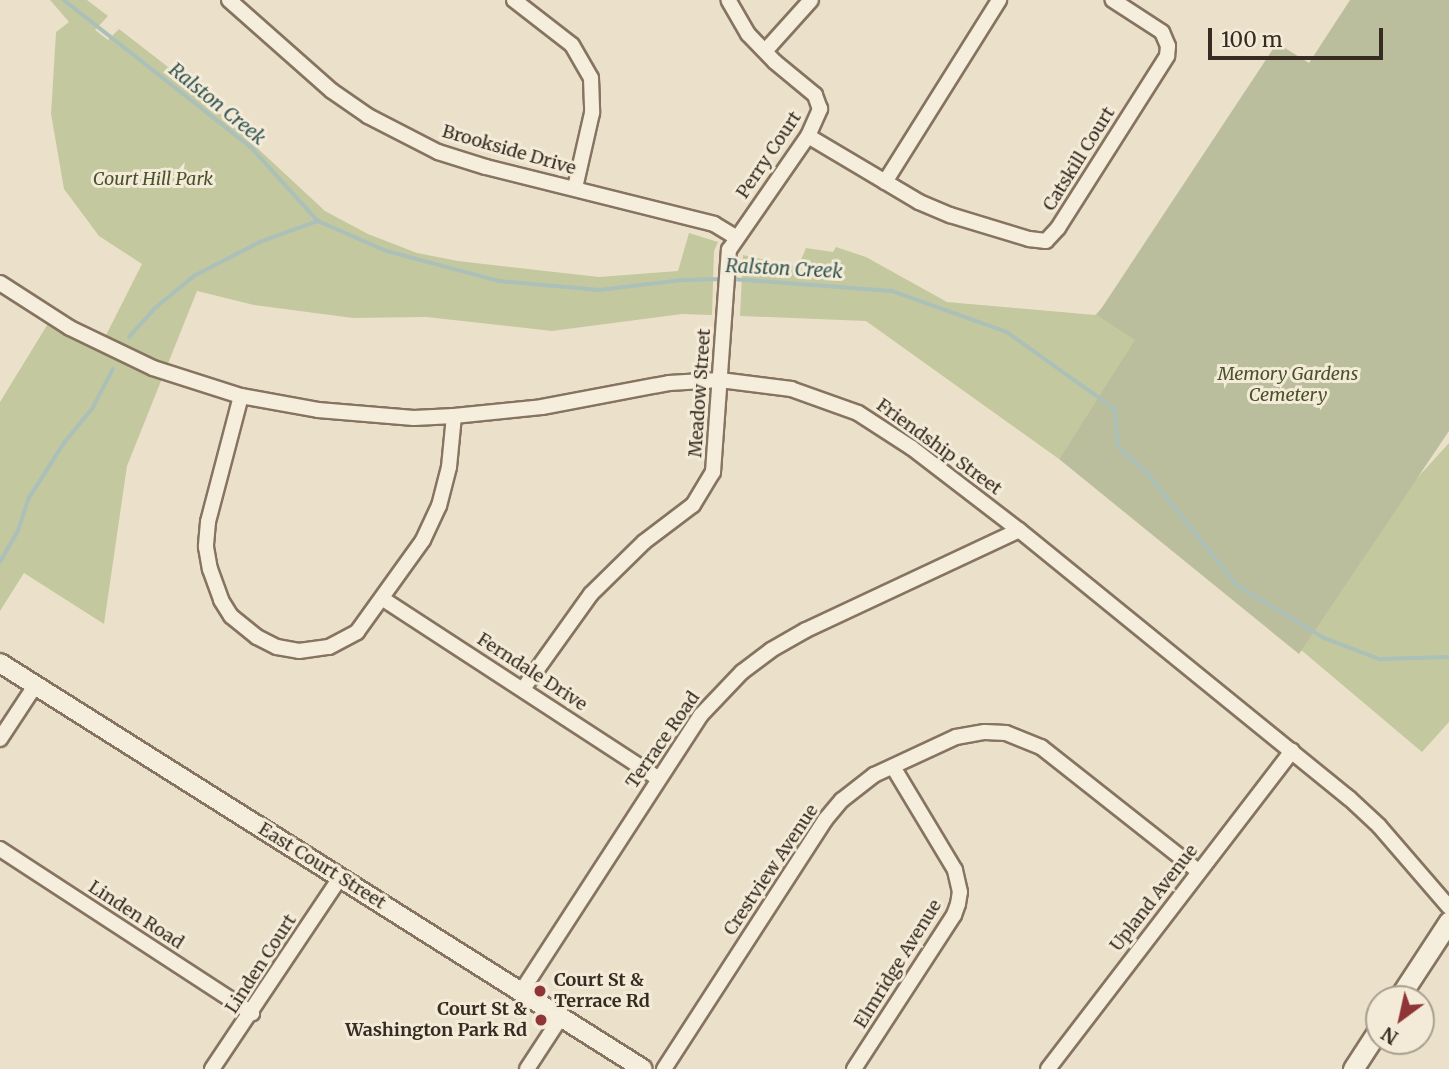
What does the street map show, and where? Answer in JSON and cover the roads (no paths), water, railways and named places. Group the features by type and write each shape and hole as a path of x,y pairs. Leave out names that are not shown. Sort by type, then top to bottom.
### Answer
{"main road":[{"path":"1407,985 1449,921"},
{"path":"1353,1069 1365,1051"}],"street":[{"name":"Brookside Drive","path":"229,0 332,91 399,133 456,158 714,225 736,237"},
{"path":"514,0 572,45 590,78 592,113 575,188"},
{"name":"Perry Court","path":"727,0 748,34 781,67 806,85 818,101 818,117 808,136 736,237"},
{"path":"766,50 811,0"},
{"path":"884,182 999,0"},
{"name":"Catskill Court","path":"808,136 884,182 950,215 1039,242 1050,237 1167,56 1168,46 1162,32 1113,0"},
{"name":"Meadow Street","path":"523,689 591,594 644,542 699,499 713,472 716,459 724,288 729,250 736,237"},
{"name":"Friendship Street","path":"0,283 103,346 164,372 241,396 318,410 378,416 454,416 542,408 668,383 720,380 791,389 858,413 912,448 1019,530 1292,751 1379,826 1449,907"},
{"path":"241,396 207,535 209,569 221,600 231,616 257,638 277,647 320,650 358,632 423,540 439,506 451,455 454,416"},
{"name":"Terrace Road","path":"521,992 659,778 721,693 771,650 806,630 1019,530"},
{"name":"Ferndale Drive","path":"383,599 659,778"},
{"name":"East Court Street","path":"0,663 643,1069"},
{"path":"0,739 35,685"},
{"name":"Crestview Avenue","path":"664,1069 825,820 859,786 956,737 985,732 1006,733 1029,740 1199,872"},
{"name":"Upland Avenue","path":"1048,1069 1292,751"},
{"name":"Elmridge Avenue","path":"854,1069 954,915 960,892 955,870 893,767"},
{"name":"Linden Road","path":"0,849 252,1013"},
{"name":"Linden Court","path":"212,1069 340,878"},
{"path":"527,1069 561,1017"}],"waterway":[{"name":"Ralston Creek","path":"64,0 251,147 318,221 387,251 499,281 599,290 683,280 723,279"},
{"path":"129,337 154,309 194,276 260,242 318,221"},
{"name":"Ralston Creek","path":"731,279 892,291 1007,332 1115,409 1118,446 1148,474 1237,585 1324,638 1380,659 1449,657"},
{"path":"0,562 18,531 29,498 64,443 92,409 113,369"}],"place":[{"name":"Court St & Terrace Rd","path":"540,991"},
{"name":"Court St & Washington Park Rd","path":"541,1020"}],"park label":[{"name":"Court Hill Park","path":"153,179"},
{"name":"Memory Gardens Cemetery","path":"1288,385"}]}
